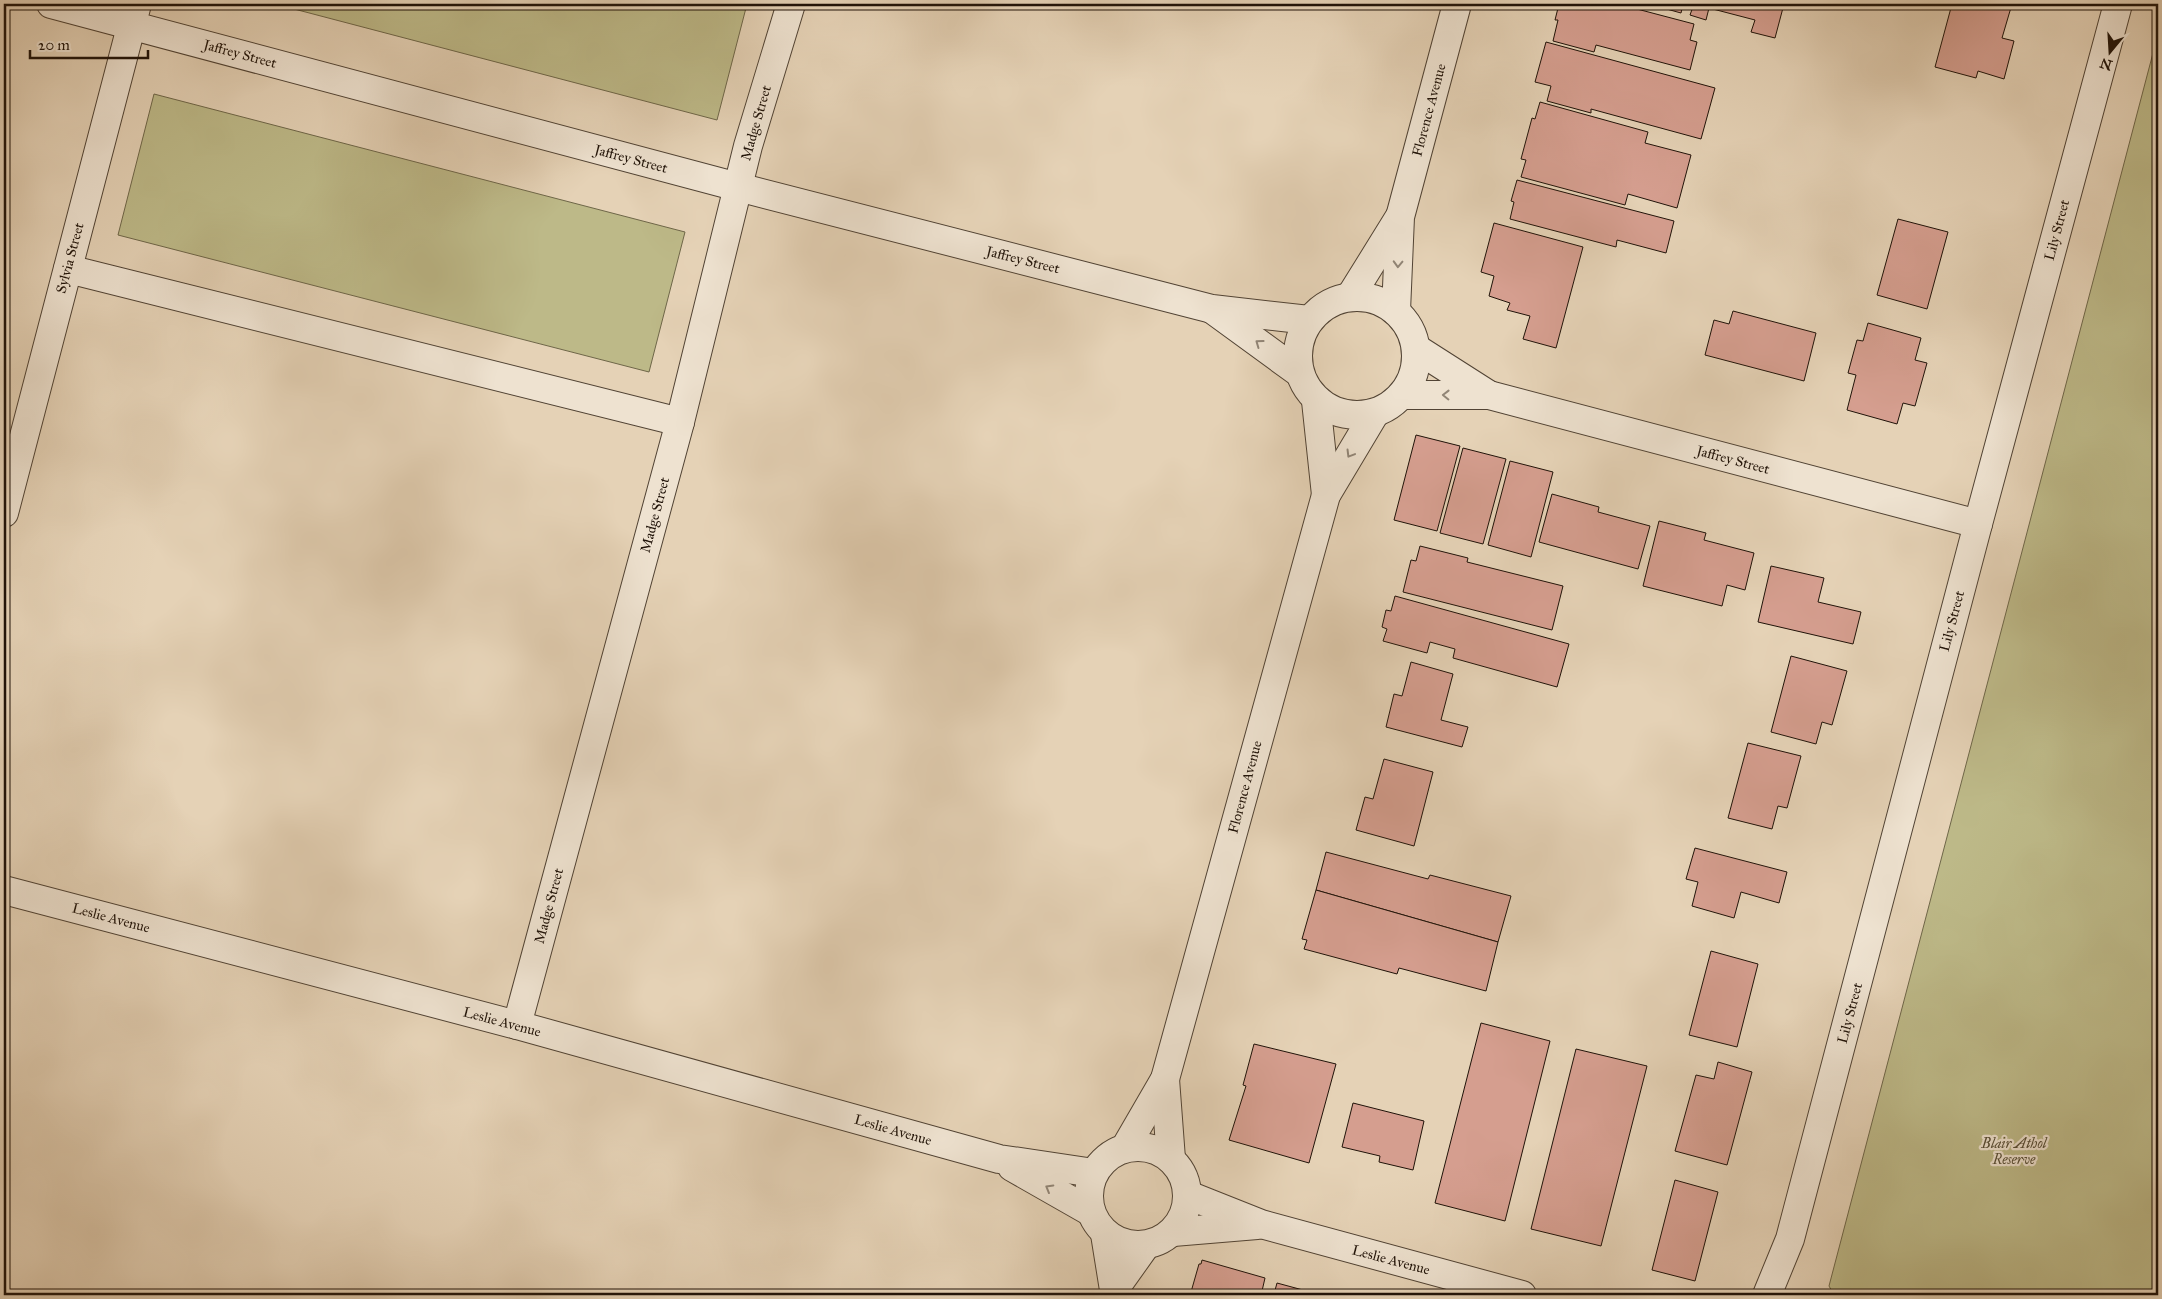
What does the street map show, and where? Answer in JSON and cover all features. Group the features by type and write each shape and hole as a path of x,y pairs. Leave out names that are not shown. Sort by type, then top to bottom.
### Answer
{"street":[{"name":"Jaffrey Street","path":"51,4 135,14 738,187 1212,309 1309,320"},
{"name":"Madge Street","path":"517,1025 680,422 738,187 791,4"},
{"name":"Florence Avenue","path":"1396,311 1400,217 1457,4"},
{"name":"Lily Street","path":"1767,1295 1790,1239 1978,524 2118,4"},
{"name":"Sylvia Street","path":"4,513 135,14"},
{"name":"Florence Avenue","path":"1350,297 1400,217"},
{"path":"68,269 680,422"},
{"path":"1350,297 1375,299 1396,311 1410,328 1416,349 1414,373 1403,395 1391,406 1375,414 1344,415 1316,401 1305,388 1298,372 1297,345 1309,320 1327,304 1350,297"},
{"name":"Jaffrey Street","path":"1212,309 1298,372"},
{"name":"Jaffrey Street","path":"1416,349 1489,395"},
{"name":"Jaffrey Street","path":"1403,395 1489,395 1978,524"},
{"name":"Florence Avenue","path":"1316,401 1326,495"},
{"name":"Florence Avenue","path":"1125,1148 1165,1079 1326,495 1375,414"},
{"name":"Leslie Avenue","path":"4,890 517,1025 999,1159 1094,1173"},
{"name":"Florence Avenue","path":"1165,1079 1170,1159"},
{"path":"1098,1223 1125,1244 1146,1245 1173,1232 1184,1216 1188,1194 1183,1175 1170,1159 1149,1148 1125,1148 1108,1158 1094,1173 1089,1192 1114,1293"},
{"name":"Leslie Avenue","path":"999,1159 1098,1223"},
{"name":"Leslie Avenue","path":"1188,1194 1261,1224 1522,1295"},
{"name":"Leslie Avenue","path":"1173,1232 1261,1224"},
{"name":"Lily Street","path":"1787,1295 1790,1239"},
{"path":"1114,1293 1146,1245"}],"green space":[{"path":"275,4 747,4 717,120"},
{"name":"Blair Athol Reserve","path":"2158,34 2158,1295 1834,1295 1829,1286"},
{"path":"154,94 685,232 649,372 118,235"}],"building":[{"path":"1559,4 1618,4 1694,24 1690,40 1697,42 1690,70 1596,45 1594,52 1553,41 1558,20 1555,20"},
{"path":"1664,4 1683,4 1681,13 1663,8"},
{"path":"1694,4 1784,4 1775,38 1751,32 1755,20 1709,8 1706,20 1690,15"},
{"path":"1952,4 2012,4 2002,38 2014,41 2004,79 1978,71 1976,78 1935,67"},
{"path":"1546,42 1715,88 1701,139 1591,109 1591,113 1547,101 1551,86 1535,82"},
{"path":"1540,102 1648,132 1645,143 1691,155 1677,208 1628,194 1625,205 1521,177 1526,160 1521,159 1532,118 1535,119"},
{"path":"1517,180 1674,221 1666,253 1617,240 1616,247 1510,219 1514,202 1511,201"},
{"path":"1898,219 1948,232 1927,309 1877,295"},
{"path":"1494,223 1583,247 1556,348 1523,339 1530,316 1507,310 1510,303 1489,296 1494,276 1481,272"},
{"path":"1733,311 1816,333 1804,381 1705,355 1714,320 1729,324"},
{"path":"1868,323 1921,338 1915,360 1927,363 1915,406 1903,403 1897,424 1847,410 1856,375 1848,373 1857,340 1863,341"},
{"path":"1416,435 1460,446 1437,531 1394,520"},
{"path":"1463,448 1506,459 1483,544 1440,533"},
{"path":"1510,461 1553,472 1531,557 1488,545"},
{"path":"1552,494 1599,507 1598,512 1650,526 1638,569 1539,542"},
{"path":"1659,521 1706,533 1704,540 1754,553 1745,590 1727,585 1722,606 1643,586"},
{"path":"1420,546 1468,558 1467,562 1563,586 1552,630 1403,592 1411,560 1416,561"},
{"path":"1771,566 1824,578 1818,602 1861,612 1853,644 1758,622"},
{"path":"1395,596 1569,644 1557,687 1453,658 1455,649 1430,642 1427,653 1383,641 1387,629 1382,627 1386,610 1391,611"},
{"path":"1791,656 1847,671 1832,725 1822,722 1816,744 1771,732"},
{"path":"1411,662 1453,674 1441,720 1468,727 1462,747 1386,727 1394,694 1402,696"},
{"path":"1748,743 1801,756 1787,808 1778,806 1772,829 1728,818"},
{"path":"1384,759 1433,772 1414,846 1356,830 1365,797 1373,799"},
{"path":"1695,848 1787,872 1779,903 1741,892 1734,918 1692,906 1698,882 1686,879"},
{"path":"1326,852 1428,879 1430,875 1511,896 1498,942 1316,890"},
{"path":"1316,890 1498,942 1486,991 1399,968 1397,974 1304,949 1307,940 1302,939"},
{"path":"1711,951 1758,964 1737,1047 1689,1035"},
{"path":"1481,1023 1550,1041 1505,1221 1435,1203"},
{"path":"1254,1044 1336,1064 1309,1163 1229,1140 1246,1086 1243,1085"},
{"path":"1576,1049 1647,1066 1601,1246 1531,1229"},
{"path":"1718,1062 1752,1072 1727,1165 1675,1151 1696,1075 1714,1079"},
{"path":"1353,1103 1424,1121 1413,1170 1379,1162 1380,1156 1342,1147"},
{"path":"1675,1180 1718,1192 1695,1281 1652,1270"},
{"path":"1202,1260 1265,1278 1262,1291 1274,1294 1277,1283 1314,1293 1314,1295 1200,1295 1191,1292 1199,1264 1201,1264"}]}
